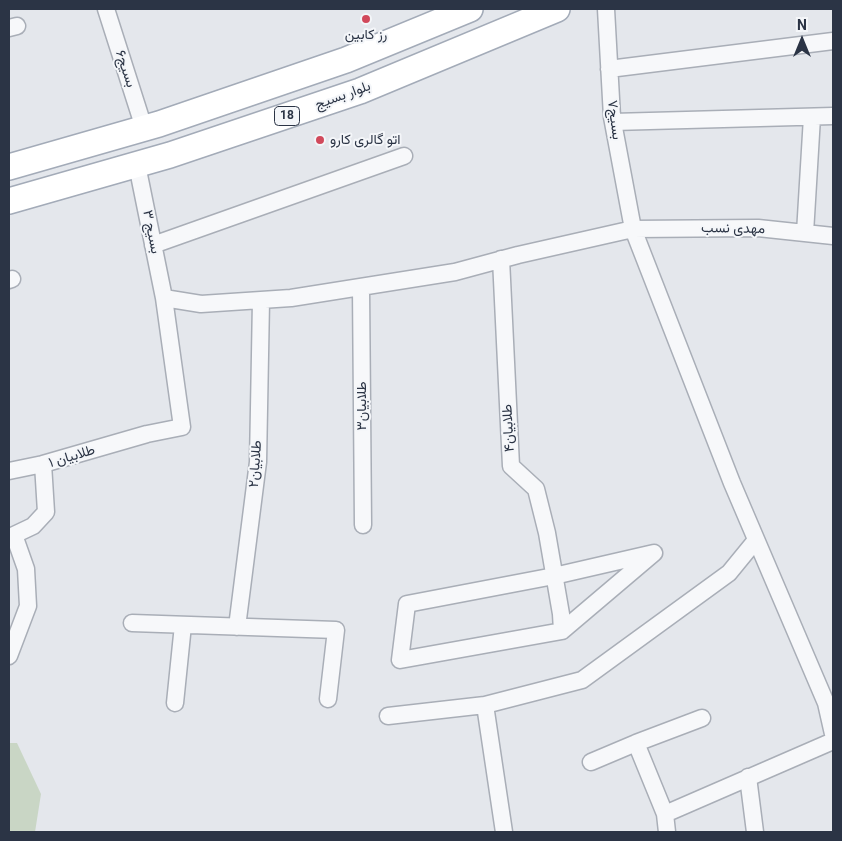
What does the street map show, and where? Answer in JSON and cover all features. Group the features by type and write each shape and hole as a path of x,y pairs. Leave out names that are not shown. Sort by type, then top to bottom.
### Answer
{"main road":[{"path":"9,167 144,128 346,60 470,9"},
{"name":"بلوار بسیج","path":"9,201 170,155 360,91 557,9"}],"street":[{"name":"بسیج۶","path":"106,9 144,128"},
{"name":"بسیج۷","path":"606,9 613,122 633,229 683,360 756,540 826,703 833,734"},
{"path":"609,69 833,40"},
{"path":"613,122 833,116"},
{"path":"806,233 812,117"},
{"path":"153,245 404,156"},
{"name":"بسیج ۳","path":"137,164 164,298"},
{"name":"مهدی نسب","path":"164,298 201,304 261,301 361,288 455,272 501,259 633,229 758,228 833,236"},
{"name":"طلابیان۴","path":"501,259 511,466 536,489 547,533 561,614 562,631"},
{"name":"طلابیان۳","path":"361,288 363,525"},
{"name":"طلابیان ۱","path":"9,656 28,606 26,569 11,535 33,526 46,512 43,464 147,434 182,427 164,298"},
{"name":"طلابیان۲","path":"237,627 258,462 261,301"},
{"path":"9,471 43,464"},
{"path":"388,716 485,705 582,680 729,573 756,540"},
{"path":"654,553 562,631 400,660 407,604 554,576 654,553"},
{"path":"132,623 336,630 328,699"},
{"path":"175,703 183,625"},
{"path":"485,705 504,832"},
{"path":"591,762 702,718"},
{"path":"665,814 833,741"},
{"path":"636,743 665,814 667,832"},
{"path":"748,777 756,832"}],"green space":[{"path":"9,743 17,743 41,794 35,832 9,832"}],"place":[{"name":"رز کابین","path":"366,19"},
{"name":"اتو گالری کارو","path":"320,140"}]}
